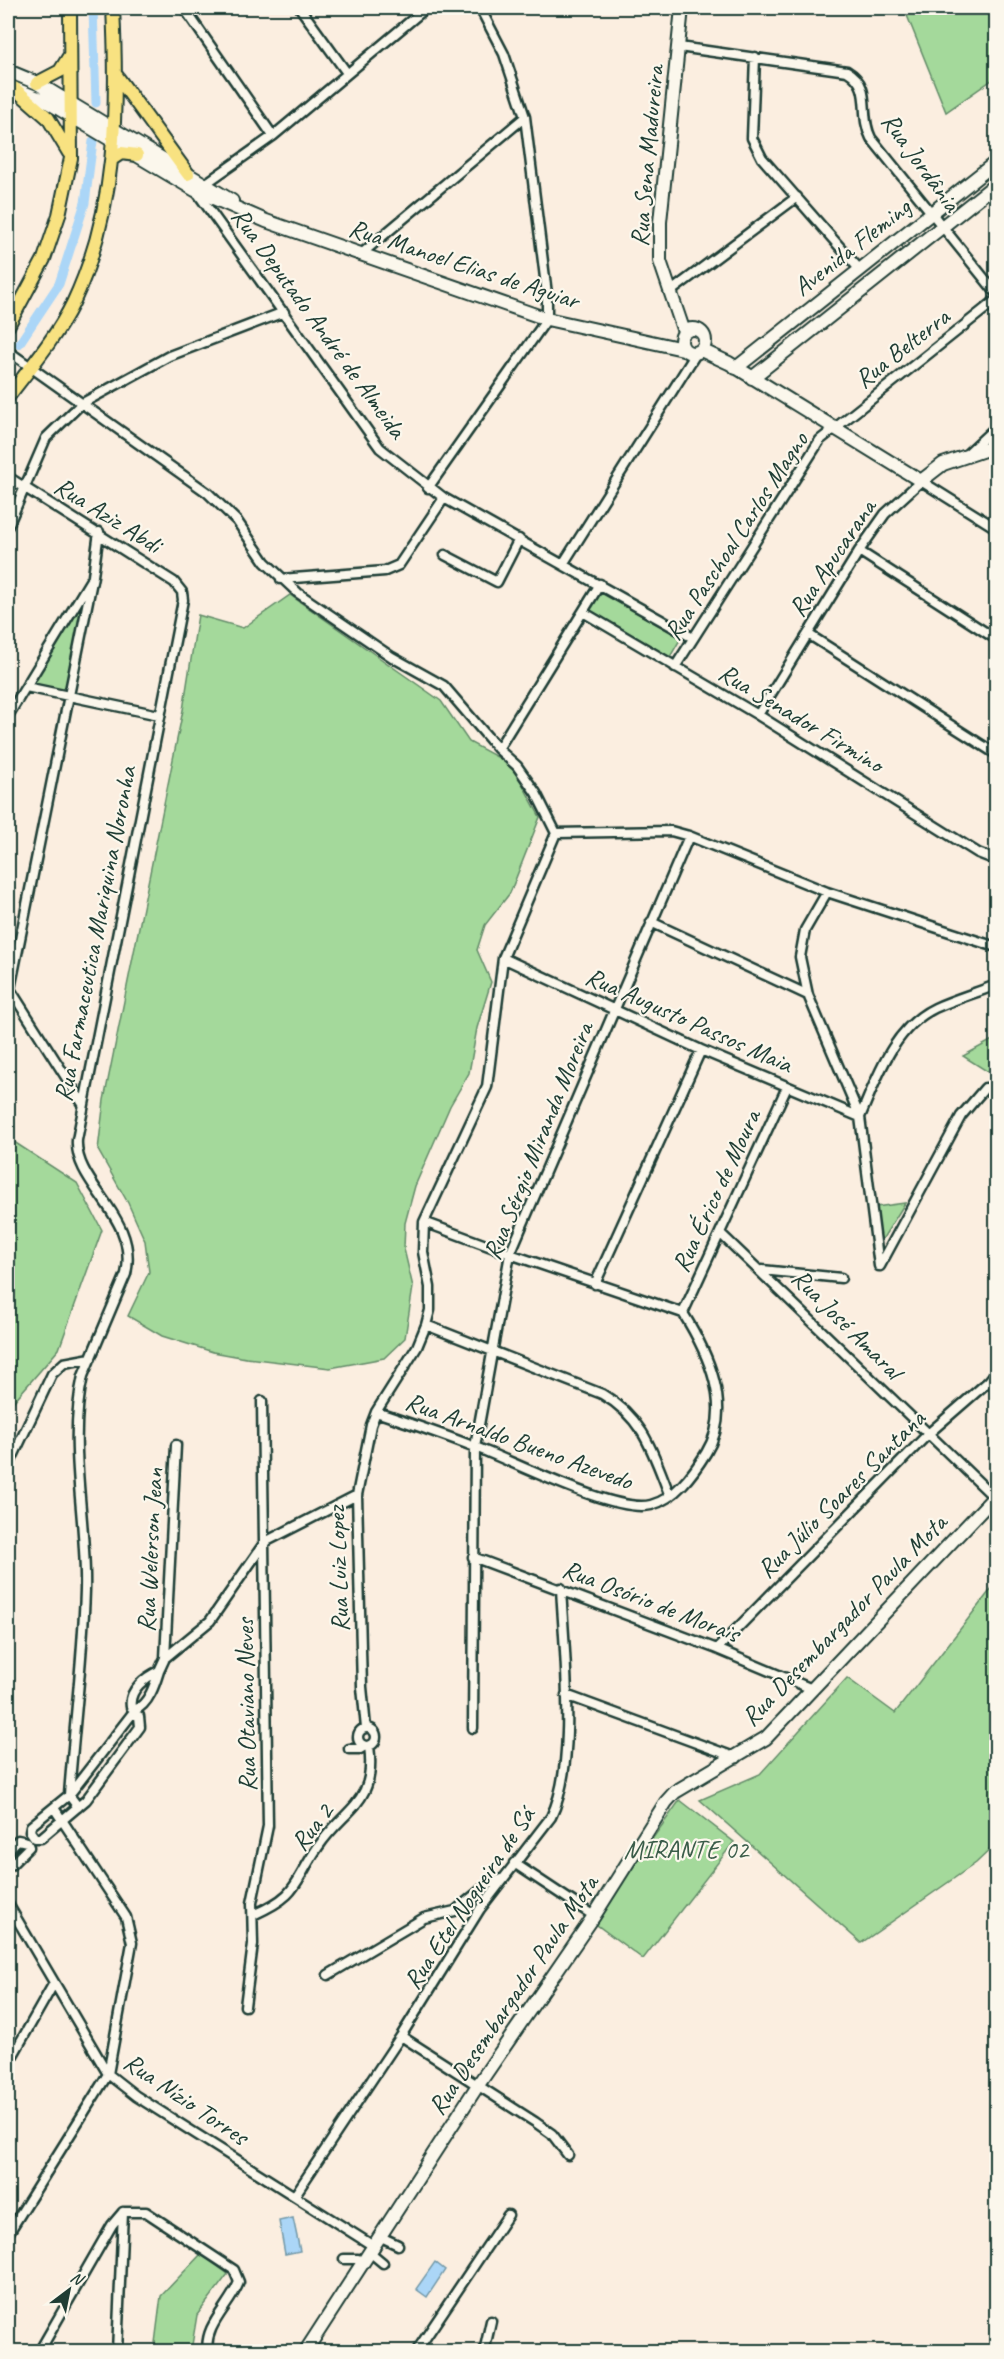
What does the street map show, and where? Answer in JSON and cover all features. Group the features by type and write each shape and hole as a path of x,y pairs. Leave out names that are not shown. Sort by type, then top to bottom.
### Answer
{"main road":[{"path":"8,326 44,260 59,216 71,158 70,8"},
{"path":"8,397 26,363 72,304 84,275 103,212 114,136 116,75 113,8"},
{"name":"Rua Sena Madureira","path":"682,8 660,222 660,261 676,307 695,345 921,481"},
{"path":"37,83 60,71 72,48"},
{"name":"Rua Manoel Elias de Aguiar","path":"8,71 37,83 71,104 137,155 266,220 547,319 651,341 695,345 690,328 683,333 651,341"},
{"path":"116,75 188,174"},
{"path":"11,87 48,118 71,158"},
{"name":"Rua Manoel Elias de Aguiar","path":"11,87 46,101 71,117 188,174 200,187"},
{"path":"112,159 121,153 137,155"},
{"name":"Avenida Fleming","path":"733,366 860,270 996,162"},
{"name":"Avenida Fleming","path":"752,378 996,184"},
{"name":"Rua Sena Madureira","path":"676,307 683,333"},
{"path":"965,456 996,447"},
{"name":"Rua Apucarana","path":"921,481 943,464 965,456"},
{"name":"Rua Desembargador Paula Mota","path":"305,2352 478,2085 594,1916 666,1802 675,1792 737,1758 766,1738 995,1496"}],"street":[{"path":"184,8 273,136"},
{"path":"300,8 347,73"},
{"path":"200,187 273,136 423,8"},
{"path":"428,488 547,319 547,294 525,117 504,54 480,8"},
{"name":"Rua Jordânia","path":"679,47 847,71 856,76 864,92 863,118 871,138 996,293"},
{"path":"755,57 752,138 762,158 860,270"},
{"path":"360,255 525,117"},
{"name":"Rua Deputado André de Almeida","path":"200,187 334,386 380,448 428,488 444,498 693,638"},
{"path":"670,292 797,197"},
{"name":"Rua Belterra","path":"833,429 996,300"},
{"path":"8,526 46,438 81,404 169,356 284,312"},
{"path":"563,564 687,368 695,345"},
{"path":"8,351 223,505 264,562 281,579 392,657 444,686 498,749 517,766 536,792 556,833 503,958 487,1087 424,1222 595,1284 683,1313"},
{"name":"Rua Apucarana","path":"965,456 996,427"},
{"name":"Rua Paschoal Carlos Magno","path":"675,667 820,440 833,429"},
{"name":"Rua Aziz Abdi","path":"8,477 99,532 174,582 182,592"},
{"path":"921,481 996,528"},
{"name":"Rua Apucarana","path":"758,715 859,551 885,514 921,481"},
{"path":"281,579 385,571 399,565 444,498"},
{"path":"83,1104 9,987 93,576 99,532"},
{"path":"445,555 496,582 519,539"},
{"path":"859,551 996,639"},
{"path":"8,716 93,576"},
{"path":"498,749 600,584"},
{"name":"Rua Farmaceutica Mariquina Noronha","path":"91,1358 126,1274 128,1251 120,1226 76,1150 83,1104 183,600 182,592"},
{"name":"Rua Senador Firmino","path":"583,612 758,715 978,853 996,860"},
{"path":"808,634 996,754"},
{"path":"26,687 159,715"},
{"path":"556,833 671,831 689,836 827,892 996,947"},
{"name":"Rua Sérgio Miranda Moreira","path":"473,1728 475,1447 510,1254 689,836"},
{"path":"827,892 805,930 800,957 808,995 860,1117 879,1266 961,1116 985,1088 996,1088"},
{"path":"651,922 808,995"},
{"name":"Rua Augusto Passos Maia","path":"503,958 701,1050 860,1117"},
{"path":"860,1117 888,1054 915,1022 934,1009 996,985"},
{"path":"595,1284 701,1050"},
{"name":"Rua Érico de Moura","path":"683,1313 787,1087"},
{"name":"Rua Luiz Lopez","path":"366,1728 357,1495 376,1412 417,1347 430,1310 430,1287 423,1252 424,1222"},
{"name":"Rua José Amaral","path":"720,1233 762,1270 928,1434 995,1496"},
{"path":"762,1270 841,1278"},
{"name":"Rua Arnaldo Bueno Azevedo","path":"376,1412 624,1504 648,1506 670,1496 688,1478 710,1447 718,1419 715,1385 708,1359 683,1313"},
{"path":"426,1326 602,1394 626,1410 640,1426 670,1496"},
{"path":"8,1467 52,1374 64,1363 91,1358 80,1393 77,1436 85,1590 69,1795 78,1806"},
{"name":"Rua Júlio Soares Santana","path":"717,1649 928,1434 990,1381 996,1372"},
{"name":"Rua Otaviano Neves","path":"245,2006 253,1944 252,1903 268,1826 262,1401"},
{"name":"Rua Welerson Jean","path":"165,1658 176,1445"},
{"path":"159,1671 165,1658 210,1621 265,1542 357,1495"},
{"name":"Rua Osório de Morais","path":"473,1557 561,1588 812,1689"},
{"name":"Rua Etel Nogueira de Sá","path":"295,2195 401,2036 501,1879 551,1817 562,1792 565,1778 566,1695 561,1588"},
{"path":"566,1695 737,1758"},
{"path":"132,1714 139,1716 140,1727 86,1800 78,1806 41,1838 31,1834 31,1826 69,1795 127,1717 132,1714"},
{"path":"349,1749 360,1749 367,1746 375,1740 375,1734 366,1728 361,1730 357,1737 367,1746"},
{"name":"Rua 2","path":"253,1915 279,1903 296,1886 319,1845 362,1799 372,1767 367,1746"},
{"path":"8,2234 108,2074 132,1934 126,1917 54,1808"},
{"path":"8,1850 18,1839 27,1842 29,1847 8,1868"},
{"path":"514,1863 594,1916"},
{"path":"328,1976 424,1918 455,1911 488,1884 501,1879"},
{"name":"Rua Nízio Torres","path":"8,1904 108,2074 136,2096 295,2195 373,2250"},
{"path":"8,2064 54,1983"},
{"path":"401,2036 552,2134 568,2155"},
{"path":"117,2352 123,2212"},
{"path":"39,2352 112,2225 123,2212 146,2212 230,2265 238,2276 236,2289 206,2341 208,2352"},
{"path":"416,2352 508,2215"},
{"path":"344,2259 358,2259 373,2250 398,2245"},
{"path":"373,2250 383,2263"},
{"path":"484,2352 491,2320"}],"green space":[{"path":"904,8 996,8 996,77 946,112"},
{"path":"93,576 69,695 26,687"},
{"path":"599,591 681,638 670,657 588,609"},
{"path":"290,595 441,701 469,742 512,765 540,817 510,893 485,925 477,950 491,982 477,1028 469,1073 450,1106 415,1186 405,1223 404,1249 413,1287 405,1338 384,1358 330,1368 213,1352 162,1336 128,1316 149,1272 145,1241 128,1203 98,1150 104,1100 183,710 198,615 243,628"},
{"path":"996,1038 996,1077 963,1056"},
{"path":"8,1138 77,1183 102,1230 59,1349 14,1401 8,1416"},
{"path":"905,1203 880,1243 876,1207"},
{"path":"996,1583 996,1844 976,1863 861,1943 700,1800 760,1774 847,1678 895,1713"},
{"name":"MIRANTE 02","path":"680,1800 734,1842 643,1959 593,1922"},
{"path":"201,2254 228,2274 197,2315 191,2351 154,2351 161,2296"}],"water":[{"path":"293,2218 300,2251 285,2254 279,2221"},
{"path":"435,2262 445,2270 427,2297 416,2289"}],"waterway":[{"path":"93,8 96,103"},
{"path":"19,344 59,284 85,203 93,141"}]}
